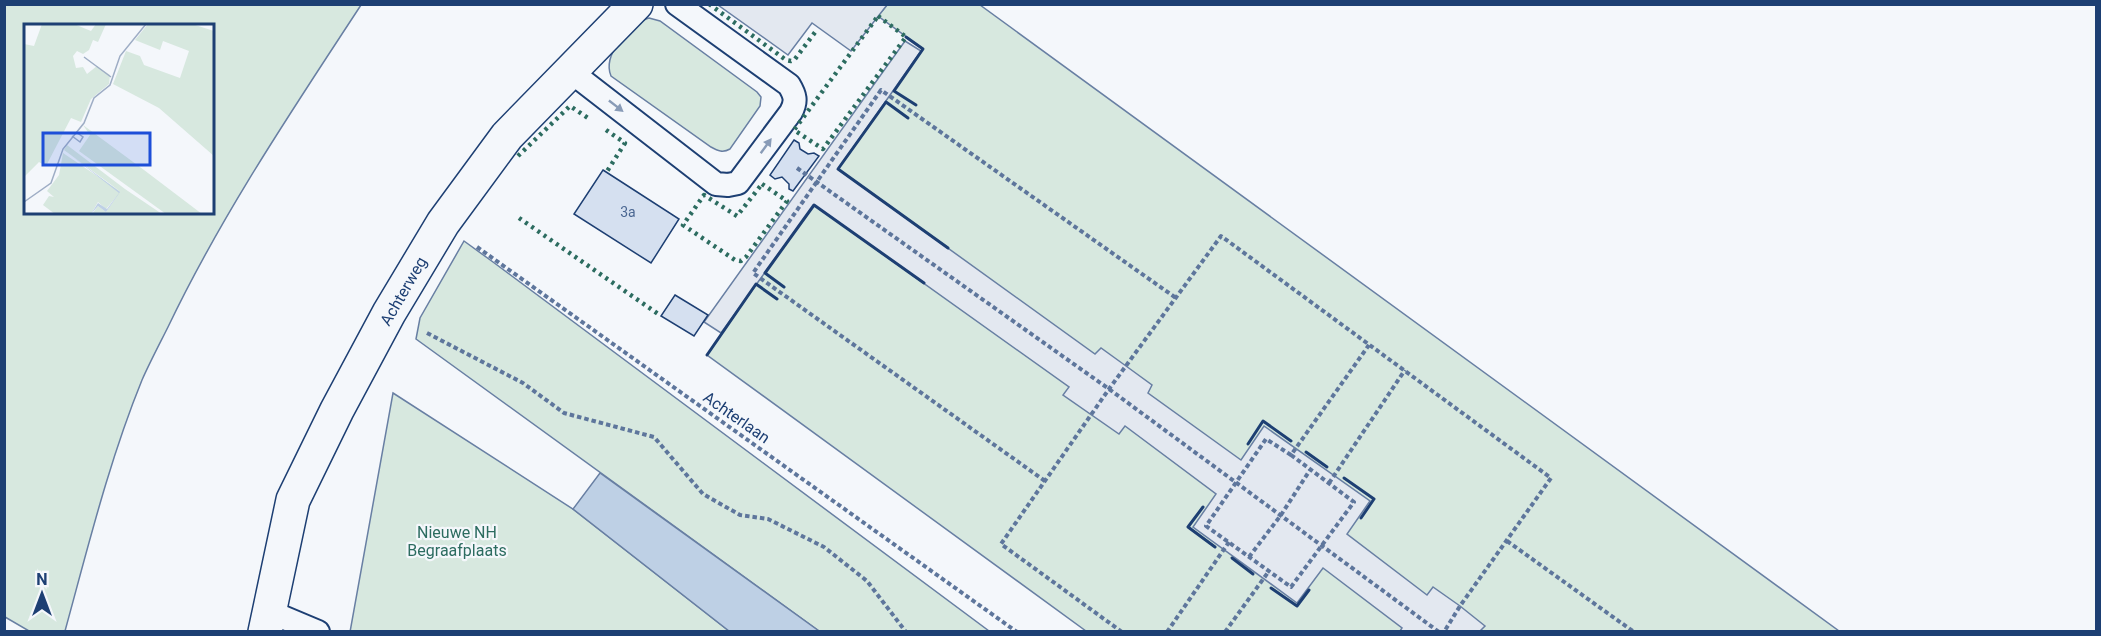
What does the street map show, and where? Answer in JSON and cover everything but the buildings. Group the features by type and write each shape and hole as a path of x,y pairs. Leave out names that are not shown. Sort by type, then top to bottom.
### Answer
{"street":[{"name":"Achterweg","path":"267,621 292,500 389,313 443,223 507,136 636,4"}],"lane":[{"path":"570,70 716,184 738,183 795,104 794,95 789,85 677,4"},
{"path":"267,621 318,632"}],"path":[{"path":"1045,481 753,273 881,90 1176,298"},
{"path":"766,147 1109,389 1439,632"},
{"name":"Achterlaan","path":"443,223 1017,632"},
{"path":"1122,632 1001,544 1109,389 1221,236 1551,478 1444,632"},
{"path":"389,313 523,383 564,413 654,437 703,494 740,515 768,519 824,548 867,581 906,632"},
{"path":"1291,455 1369,345"},
{"path":"1329,483 1405,370"},
{"path":"1266,439 1310,470 1354,502 1291,587 1206,526 1266,439"},
{"path":"1249,556 1281,515 1310,470"},
{"path":"1507,541 1634,632"},
{"path":"1167,632 1229,542"},
{"path":"1225,632 1269,571"}],"green space":[{"path":"5,4 361,5 235,203 189,285 148,367 109,473 65,631 29,631 5,617"},
{"path":"887,5 980,5 1839,631 1086,631 707,355 824,186 923,49 878,16"},
{"path":"649,18 660,21 761,97 760,106 730,149 720,151 711,147 611,76 610,59 619,41 634,26"},
{"path":"464,241 989,631 819,631 416,339 420,318"},
{"name":"Nieuwe NH Begraafplaats","path":"393,393 573,509 729,631 350,632"}],"shaded area":[{"path":"718,5 887,5 851,51 812,23 788,55"},
{"path":"905,41 921,51 838,169 1095,354 1101,348 1126,366 1152,385 1148,393 1241,460 1264,426 1370,501 1347,534 1427,595 1433,587 1460,606 1485,626 1480,631 1400,631 1402,628 1323,568 1297,603 1193,527 1216,494 1125,426 1119,434 1063,395 1069,387 814,205 721,333 704,322"}],"water":[{"path":"600,473 819,631 729,631 573,509"}],"hedge":[{"path":"709,4 786,60 795,59 816,31"},
{"path":"878,16 906,37 823,149 794,130 878,16"},
{"path":"518,156 570,106 588,118"},
{"path":"606,130 625,143 606,173"},
{"path":"762,184 787,201 741,261 735,260 683,225 704,195 737,216 762,184"},
{"path":"519,218 661,316"}],"wall":[{"path":"906,37 923,49 894,91 916,105"},
{"path":"908,118 886,102 838,169 948,248"},
{"path":"784,287 765,273 814,205 924,283"},
{"path":"707,355 756,284 777,299"},
{"path":"1248,444 1263,421 1291,441"},
{"path":"1306,452 1327,467"},
{"path":"1344,478 1374,499 1361,518"},
{"path":"1203,507 1188,527 1215,547"},
{"path":"1232,558 1253,574"},
{"path":"1271,588 1297,606 1309,590"}]}
